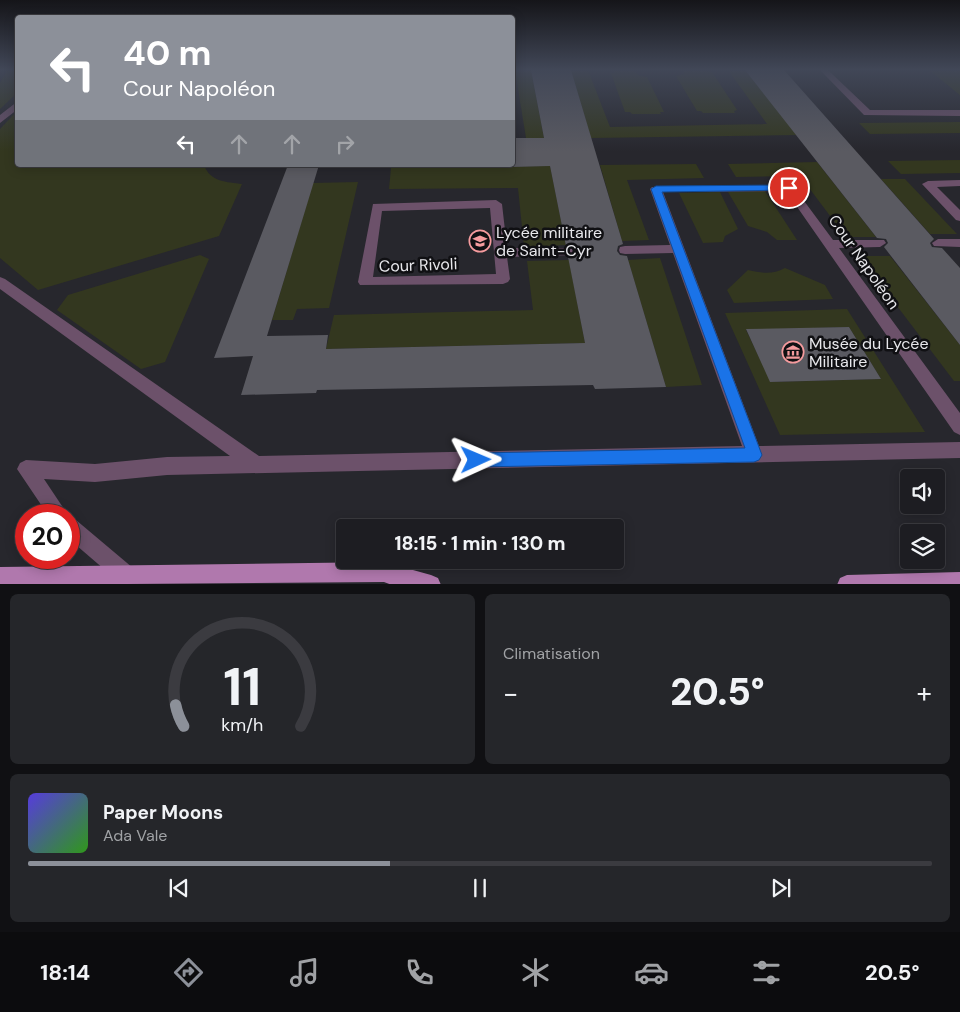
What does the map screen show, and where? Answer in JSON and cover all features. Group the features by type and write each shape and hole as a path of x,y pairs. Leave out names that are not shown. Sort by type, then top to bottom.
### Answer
{"main road":[{"path":"0,577 384,572 431,584"},
{"path":"847,584 960,582"}],"lane":[{"path":"851,97 867,113 960,113"},
{"path":"0,120 15,107"},
{"path":"960,183 928,184 960,217"},
{"name":"Cour Napoléon","path":"754,455 656,189 789,188 960,427"},
{"name":"Cour Rivoli","path":"496,204 501,254 503,279 365,282 377,207 496,204"},
{"path":"830,244 880,243"},
{"path":"938,244 960,243"},
{"path":"625,250 678,249"},
{"path":"501,254 567,252"},
{"path":"0,282 256,465"},
{"path":"51,504 26,469 95,473 167,466 960,450"},
{"path":"80,537 126,575"}],"green space":[{"path":"0,97 12,97 0,109"},
{"path":"519,97 536,97 544,138 526,138"},
{"path":"579,97 599,97 610,127 767,124 748,97 767,97 797,135 591,138"},
{"path":"620,97 657,97 664,112 660,112 661,114 632,114 625,112"},
{"path":"689,97 729,97 737,110 734,111 735,113 703,113 697,111"},
{"path":"15,113 15,167 205,167 210,175 215,178 225,182 242,184 219,236 38,290 0,258 0,129"},
{"path":"960,122 960,133 870,134 859,123"},
{"path":"960,160 960,173 901,174 888,161"},
{"path":"817,162 876,237 846,237 800,176 736,177 728,164"},
{"path":"696,164 704,178 627,180 649,240 622,241 600,165"},
{"path":"550,166 566,245 524,247 518,188 389,189 391,168"},
{"path":"881,179 905,179 957,234 930,234"},
{"path":"358,182 329,308 297,309 293,320 272,320 313,183"},
{"path":"765,191 797,240 777,240 767,232 748,226 728,192"},
{"path":"720,192 738,229 725,236 723,242 703,243 679,193"},
{"path":"200,255 209,259 165,362 141,369 57,310 68,295"},
{"path":"859,256 890,256 960,345 960,381 954,381"},
{"path":"660,258 702,385 666,387 628,260"},
{"path":"569,260 585,343 326,349 334,315 533,310 527,261"},
{"path":"785,268 825,285 833,299 734,303 727,290 748,270 767,273"},
{"path":"847,309 925,432 780,435 725,313","holes":["849,327 881,379 771,382 746,330"]}],"building":[{"path":"536,97 579,97 623,244 618,246 617,251 620,255 627,256 666,387 595,389 593,385 317,390 316,393 241,395 253,356 214,358 287,167 318,167 267,336 328,335 326,349 585,343 568,257 573,256 575,251 572,247 566,246 550,166 515,167 515,138 544,138"},
{"path":"766,97 808,97 934,239 930,243 932,247 942,248 960,268 960,345 884,247 888,243 886,239 877,238"},
{"path":"849,327 881,379 770,382 746,329"}],"place":[{"name":"Lycée militaire de Saint-Cyr","path":"480,241"},
{"name":"Musée du Lycée Militaire","path":"793,352"}],"route":[{"path":"476,460 754,455 656,189 789,188"}]}
